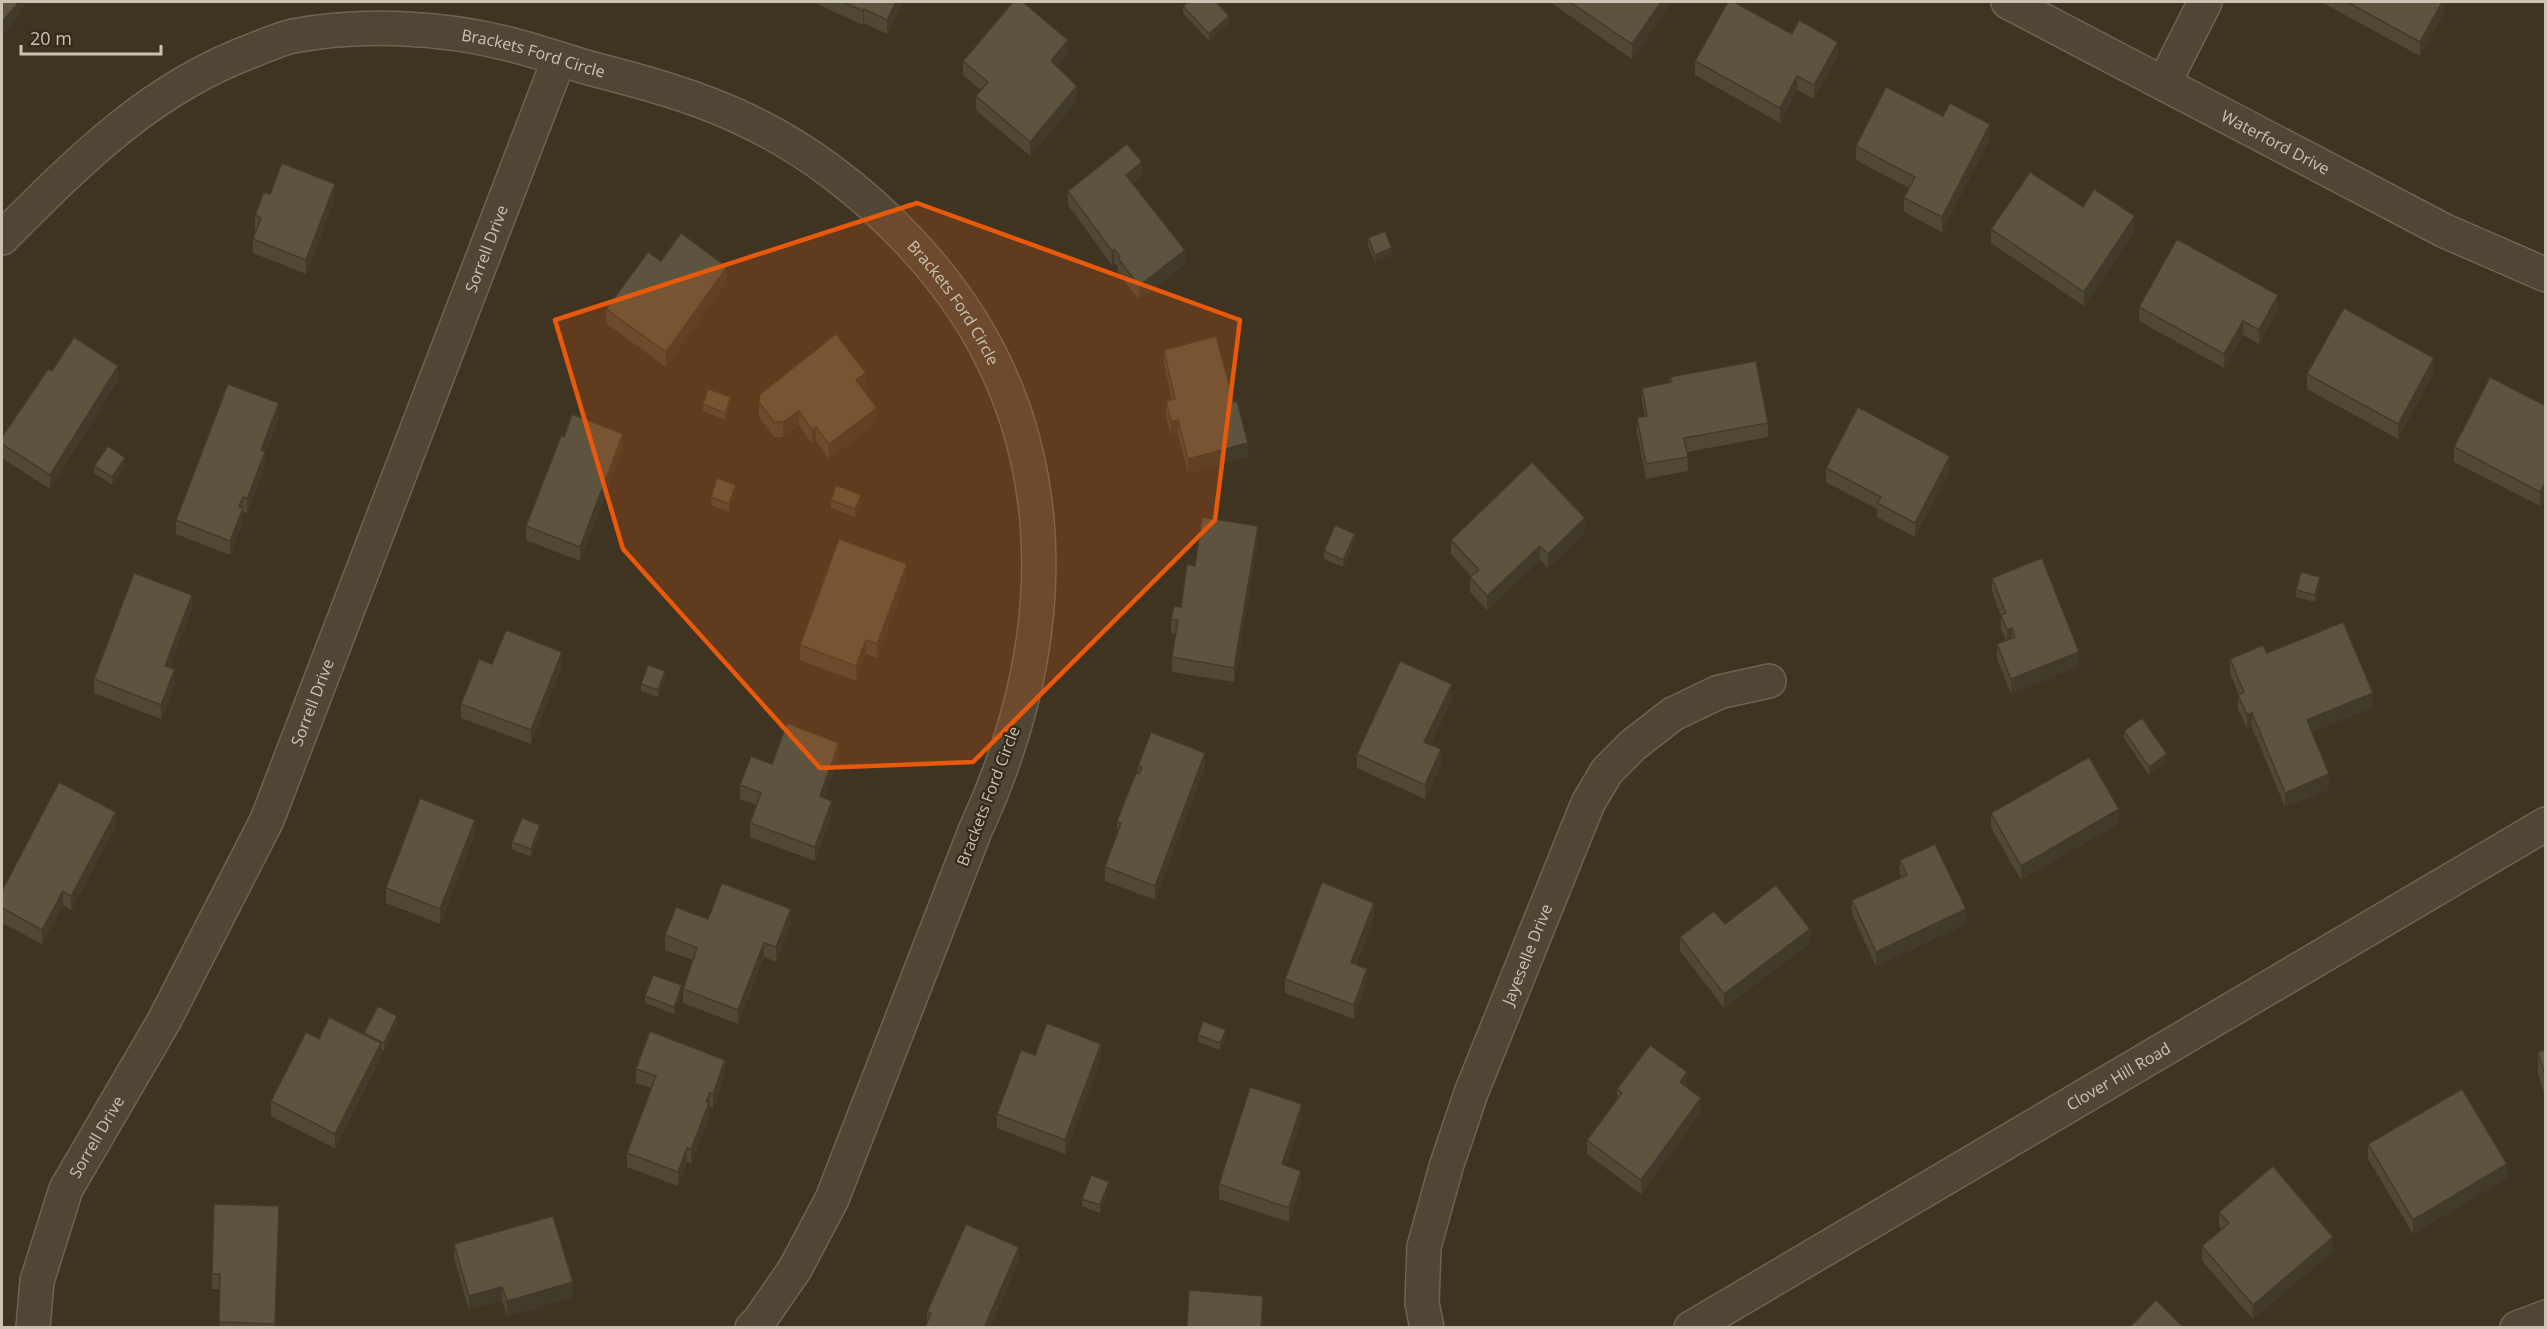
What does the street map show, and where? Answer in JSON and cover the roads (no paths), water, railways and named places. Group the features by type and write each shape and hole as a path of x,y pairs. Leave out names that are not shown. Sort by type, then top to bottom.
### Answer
{"street":[{"name":"Waterford Drive","path":"2008,2 2445,231 2546,275"},
{"path":"2164,83 2205,2"},
{"name":"Brackets Ford Circle","path":"2,238 49,190 126,121 185,80 235,57 290,36 368,29 430,31 506,43 674,91 749,121 818,162 881,212 936,269 975,326 995,362 1017,414 1033,481 1040,550 1037,614 1021,710 996,786 975,831 832,1200 795,1269 752,1328"},
{"name":"Sorrell Drive","path":"33,1328 36,1281 66,1190 164,1021 267,820 559,59"},
{"name":"Jayeselle Drive","path":"1427,1328 1422,1303 1424,1247 1446,1167 1471,1093 1588,803 1607,771 1626,752 1673,714 1719,692 1769,681"},
{"name":"Clover Hill Road","path":"1690,1328 2546,825"},
{"path":"2517,1328 2546,1317"}]}
